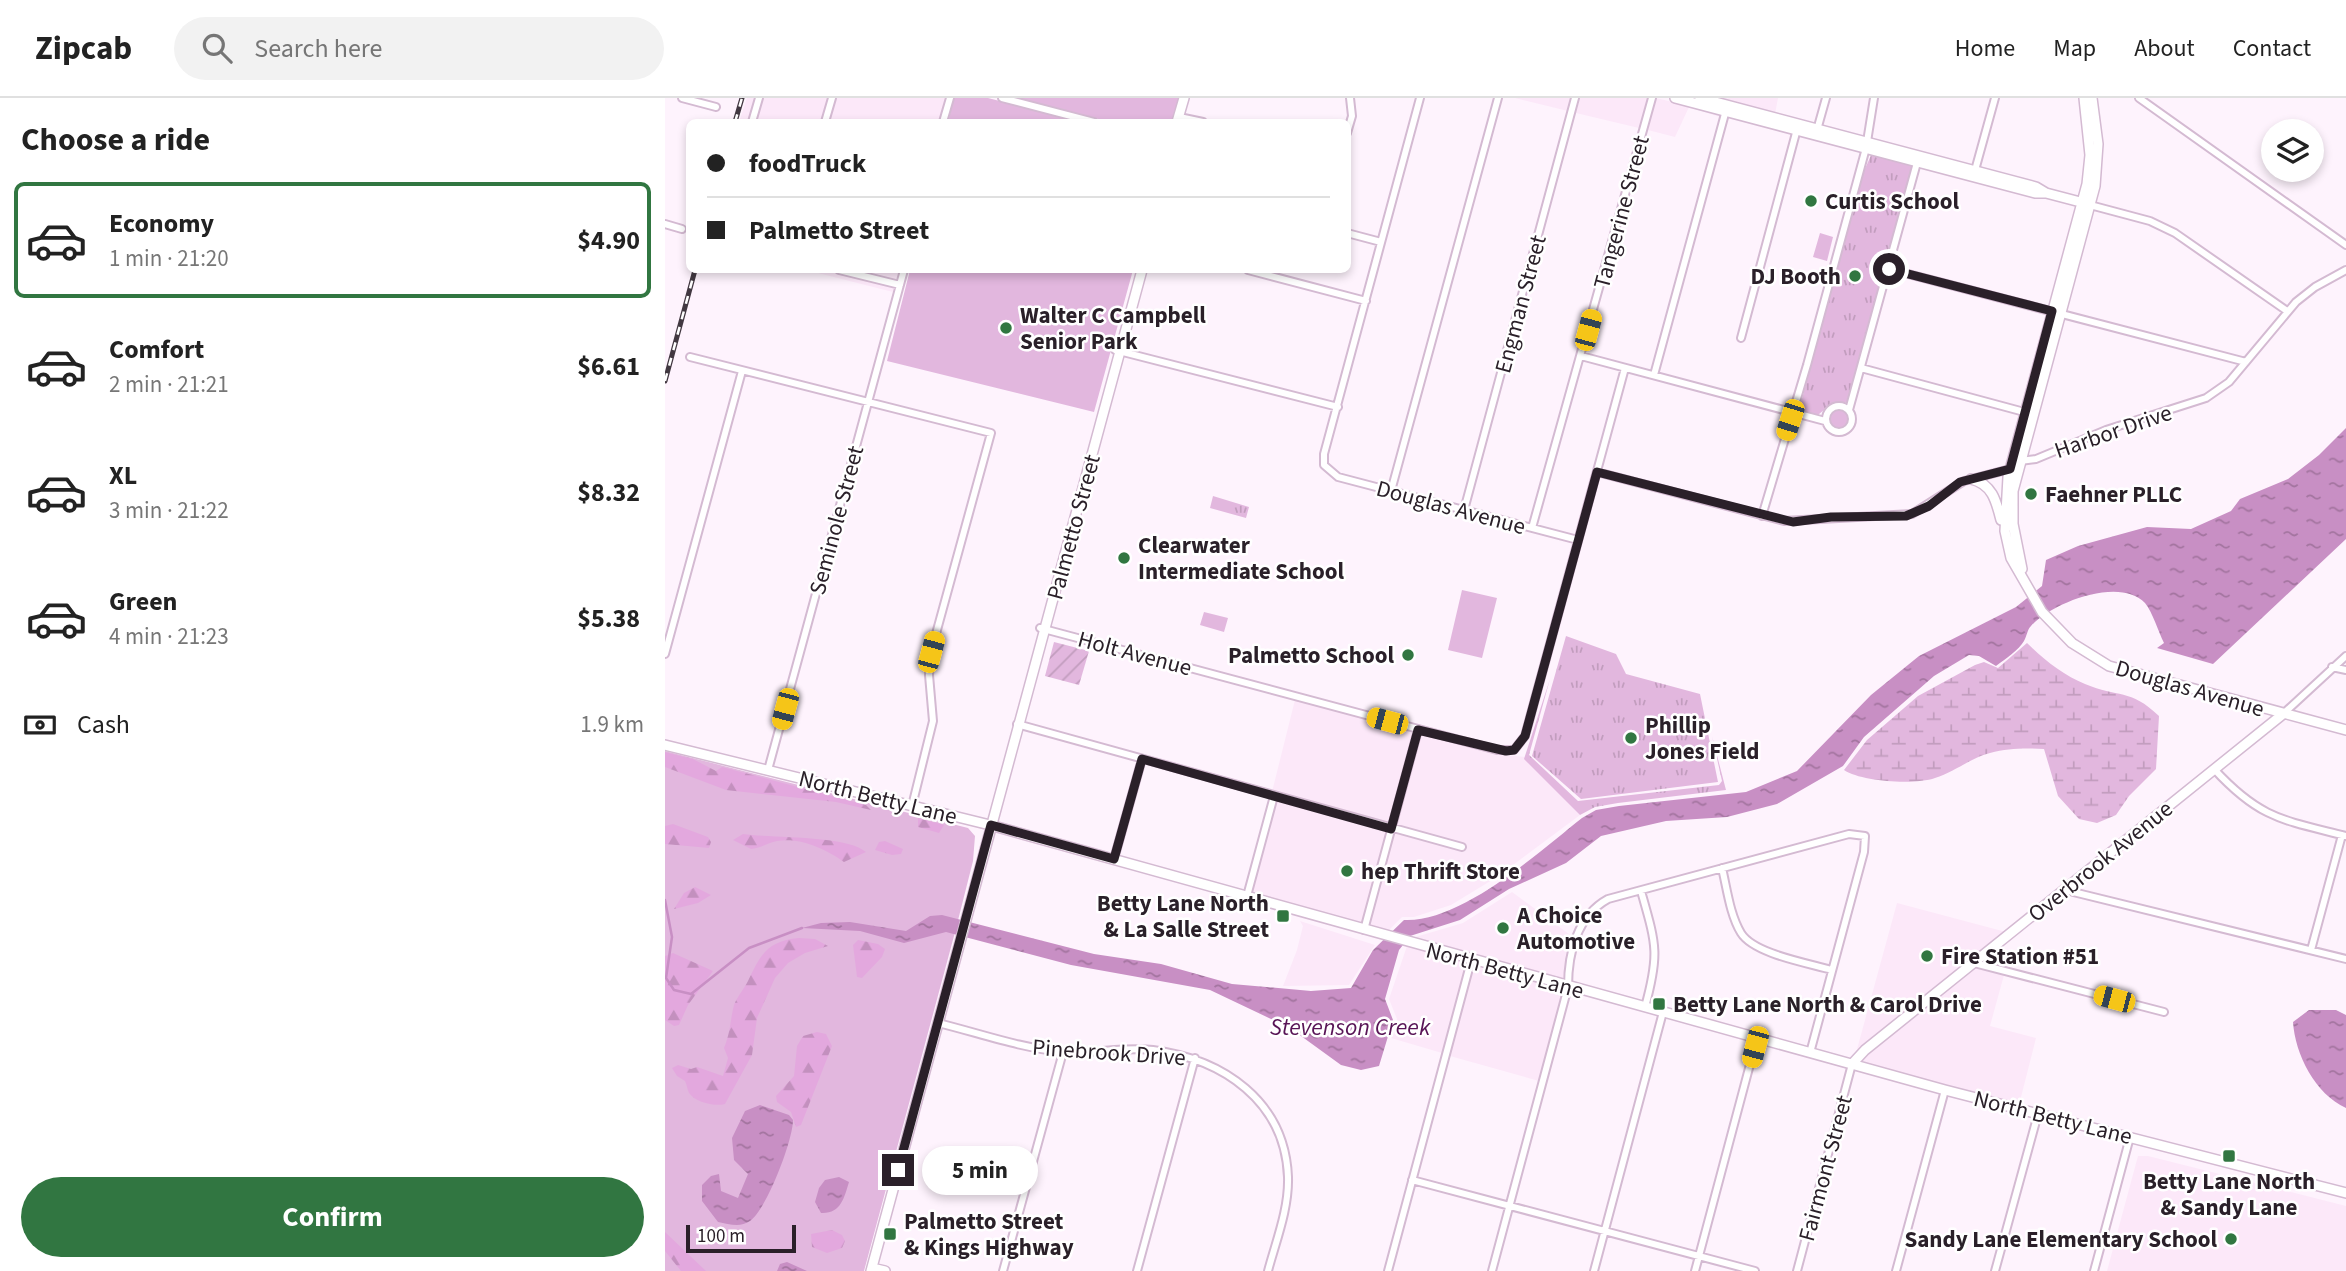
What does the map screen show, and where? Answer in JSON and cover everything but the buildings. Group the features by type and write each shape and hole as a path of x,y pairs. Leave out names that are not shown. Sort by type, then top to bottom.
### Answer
{"street":[{"path":"682,98 716,107"},
{"path":"754,119 759,98"},
{"path":"826,119 832,98"},
{"path":"944,119 950,98"},
{"path":"1002,98 1082,119"},
{"path":"1181,119 1184,98"},
{"path":"1182,119 1189,98"},
{"path":"1350,98 1351,119"},
{"path":"1117,350 1338,407 1420,98"},
{"path":"1391,491 1498,98"},
{"name":"Engman Street","path":"1464,510 1576,98"},
{"name":"Tangerine Street","path":"1532,528 1652,98"},
{"path":"1675,98 1710,102"},
{"path":"1700,98 1816,132 2036,187 2046,193 2160,225 2190,242 2287,311"},
{"path":"1816,132 1826,98"},
{"path":"1762,516 1866,145 1874,98"},
{"path":"1974,173 1995,98"},
{"path":"2084,98 2091,155 2086,204"},
{"path":"2010,469 2029,413 2098,158 2092,98"},
{"path":"2140,99 2346,245"},
{"path":"1654,375 1727,108"},
{"path":"1741,338 1798,127"},
{"path":"1849,410 1918,159"},
{"path":"665,224 682,229"},
{"path":"1351,234 1381,242"},
{"path":"1889,269 2246,362"},
{"name":"Harbor Drive","path":"1597,472 1793,522 1831,517 1906,516 1924,509 1954,485 2010,469 2020,461 2036,458 2106,430 2206,398 2229,382 2287,311 2315,287 2346,270"},
{"path":"851,273 900,285"},
{"name":"Seminole Street","path":"768,770 903,273"},
{"name":"Palmetto Street","path":"871,1269 1138,273"},
{"path":"1259,273 1366,301"},
{"path":"1581,356 1825,421 1833,431 1846,430 1852,418 1849,410 1842,405 1833,406 1827,412 1825,421"},
{"path":"690,357 991,433 931,652 929,675 933,721 912,806"},
{"path":"1578,540 1625,368"},
{"path":"1861,368 2029,413"},
{"path":"665,654 742,371"},
{"name":"Douglas Avenue","path":"1338,407 1324,454 1326,469 1338,477 1578,540"},
{"path":"2020,461 2029,413"},
{"name":"Douglas Avenue","path":"2020,461 2012,508 2015,538 2025,584"},
{"name":"Douglas Avenue","path":"2010,469 2005,531 2011,558 2053,625 2080,649 2121,671 2346,730"},
{"path":"1971,479 1982,483 1993,492 2005,531"},
{"name":"Holt Avenue","path":"1043,629 1497,751 1514,750 1525,736 1578,540"},
{"name":"Overbrook Avenue","path":"1852,1064 1865,1049 2283,714 2346,656"},
{"path":"2332,667 2346,670"},
{"path":"1017,724 1462,847"},
{"path":"1364,930 1418,730"},
{"name":"North Betty Lane","path":"665,745 991,825 1471,961 1945,1090 2346,1193"},
{"path":"1114,859 1142,759"},
{"path":"2214,769 2234,790 2263,813 2344,836 2311,950"},
{"path":"1247,896 1274,796"},
{"path":"1492,1271 1568,987 1568,971 1583,919 1594,907 1608,899 1849,834 1865,836 1864,852 1810,1053"},
{"path":"1722,869 1736,922 1747,940 1768,951 1832,970"},
{"path":"2065,890 2346,959"},
{"path":"1641,891 1654,937 1657,961 1645,1007"},
{"path":"1388,1271 1471,961"},
{"path":"1974,963 2164,1012"},
{"path":"1594,1271 1663,1012"},
{"name":"Pinebrook Drive","path":"938,1023 1023,1045 1063,1052 1149,1050 1195,1058 1235,1078 1250,1092 1272,1121 1280,1140 1288,1176 1287,1193 1268,1271"},
{"path":"1695,1271 1757,1038"},
{"path":"1003,1271 1063,1052"},
{"path":"1137,1271 1195,1058"},
{"name":"Fairmont Street","path":"1797,1271 1852,1064"},
{"path":"1896,1271 1945,1090"},
{"path":"1995,1271 2038,1114"},
{"path":"2094,1271 2130,1137"},
{"path":"1412,1180 1755,1271"},
{"path":"871,1269 885,1271"}],"shaded area":[{"path":"747,98 755,98 749,119 740,119"},
{"path":"764,98 828,98 822,119 758,119"},
{"path":"836,98 946,98 940,119 831,119"},
{"path":"1515,98 1571,98 1568,111"},
{"path":"1580,98 1648,98 1639,128 1576,113"},
{"path":"1656,98 1721,114 1720,117 1689,107 1675,137 1648,130"},
{"path":"1716,98 1778,98 1775,114"},
{"path":"818,273 836,273 894,288 893,292"},
{"path":"867,273 898,273 896,280"},
{"path":"1295,700 1413,732 1388,824 1272,792"},
{"path":"1421,734 1496,754 1525,757 1580,815 1497,877 1451,905 1414,917 1402,917 1386,933 1369,928 1394,833 1464,852 1467,845 1396,826"},
{"path":"1277,801 1386,831 1361,925 1252,894"},
{"path":"1512,892 1573,937 1564,982 1412,938 1463,923"},
{"path":"1897,903 2006,932 1856,1053"},
{"path":"1300,921 1375,945 1349,985 1283,986 1297,950 1303,926"},
{"path":"1407,946 1466,963 1442,1053 1391,1038 1397,1019 1389,999"},
{"path":"1474,966 1563,990 1539,1081 1450,1056"},
{"path":"1976,968 2004,975 1990,1026 2036,1038 2019,1105 1859,1062"},
{"name":"Sandy Lane Elementary School","path":"2138,1156 2148,1156 2346,1206 2346,1271 2107,1271"}],"green space":[{"path":"954,98 988,98 1068,119 949,119"},
{"path":"1017,98 1179,98 1174,119 1098,119"},
{"path":"1872,153 1910,162 1914,166 1850,398 1848,402 1832,403 1818,415 1804,412 1800,406 1864,171"},
{"path":"1820,233 1833,237 1827,261 1813,257"},
{"name":"Walter C Campbell Senior Park","path":"909,273 1132,273 1094,412 887,361"},
{"path":"1839,408 1846,411 1849,418 1846,425 1839,428 1832,425 1829,418 1832,411"},
{"path":"1213,496 1249,507 1246,518 1210,508"},
{"path":"1462,590 1497,598 1482,658 1448,650"},
{"path":"1204,612 1228,618 1224,632 1200,625"},
{"path":"1566,636 1616,654 1626,674 1700,694 1718,782 1581,799 1532,756"},
{"path":"1054,642 1089,651 1079,685 1045,676"},
{"path":"2027,643 2047,661 2077,681 2132,697 2159,716 2156,769 2129,796 2116,815 2097,823 2079,819 2058,796 2044,749 1990,753 1926,780 1875,780 1844,770 1867,740 1918,696 1975,665 1984,662 1998,668"},
{"path":"1550,679 1529,755 1578,801 1719,785 1722,781 1712,736 1726,790 1618,803 1595,807 1580,815 1524,759"},
{"path":"665,751 968,828 975,836 973,861 954,936 864,1271 665,1271"},
{"path":"665,752 693,759 716,771 722,767 866,805 871,810 836,802 726,790 665,767"},
{"path":"918,818 944,825 939,833 918,827"},
{"path":"673,824 708,837 711,842 709,848 665,844 665,826"},
{"path":"743,834 826,840 857,847 866,852 844,862 804,842 777,841 751,849 733,840"},
{"path":"885,841 903,849 901,854 892,855 875,850 879,842"},
{"path":"695,887 711,895 698,903 674,909 684,893"},
{"path":"799,938 815,939 828,946 805,953 788,963 775,978 757,1018 752,1055 725,1104 711,1104 696,1099 689,1093 685,1081 677,1076 672,1068 678,1065 691,1069 697,1067 723,1076 728,1058 724,1048 737,999 766,950 779,942"},
{"path":"858,940 878,944 885,949 882,957 862,978 857,977 853,945"},
{"path":"673,953 713,971 688,1005 679,1025 674,1026 665,1020 665,956"},
{"path":"817,1032 826,1034 832,1046 801,1125 796,1127 791,1112 777,1102 776,1096 794,1076 797,1046 803,1036"},
{"path":"832,1230 842,1235 845,1241 842,1248 827,1253 812,1247 811,1234"},
{"path":"665,1232 706,1271 681,1271 665,1251"}],"water":[{"path":"2346,428 2346,539 2213,664 2157,648 2164,643 2153,617 2145,603 2134,595 2103,592 2069,601 2041,617 2031,626 2022,644 1996,666 1979,656 1969,655 1934,676 1864,737 1843,766 1777,804 1727,817 1666,821 1601,836 1566,863 1509,889 1460,920 1410,936 1399,950 1385,999 1393,1020 1379,1066 1361,1070 1341,1065 1290,1028 1210,990 1071,965 946,932 904,943 860,931 802,928 821,923 850,922 906,931 930,916 942,915 1094,954 1161,964 1232,984 1311,991 1351,988 1373,950 1404,920 1426,918 1474,898 1522,866 1596,810 1746,792 1797,771 1871,695 1919,656 2016,607 2042,586 2046,560 2078,546 2147,527 2191,529 2231,511 2240,499 2288,479 2319,455"},
{"path":"2309,1010 2336,1010 2346,1015 2346,1108 2325,1093 2302,1060 2293,1022"},
{"path":"760,1105 789,1115 793,1120 784,1158 764,1203 750,1221 738,1225 718,1222 702,1201 702,1185 711,1176 719,1174 721,1191 738,1198 748,1174 734,1160 732,1138 745,1111"},
{"path":"839,1177 849,1182 843,1199 833,1211 821,1213 815,1202 819,1188 825,1180"},
{"path":"787,1262 807,1271 777,1271 780,1264"}],"waterway":[{"name":"Stevenson Creek","path":"665,900 672,937 666,978 674,990 691,994 749,948 802,928"}],"railway":[{"path":"736,119 742,98"},
{"path":"665,381 694,273"}],"place":[{"name":"Curtis School","path":"1811,201"},
{"name":"DJ Booth","path":"1855,276"},
{"name":"Walter C Campbell Senior Park","path":"1006,328"},
{"name":"Faehner PLLC","path":"2031,494"},
{"name":"Clearwater Intermediate School","path":"1124,558"},
{"name":"Palmetto School","path":"1408,655"},
{"name":"Phillip Jones Field","path":"1631,738"},
{"name":"hep Thrift Store","path":"1347,871"},
{"name":"Betty Lane North & La Salle Street","path":"1283,916"},
{"name":"A Choice Automotive","path":"1503,928"},
{"name":"Fire Station #51","path":"1927,956"},
{"name":"Betty Lane North & Carol Drive","path":"1659,1004"},
{"name":"Betty Lane North & Sandy Lane","path":"2229,1156"},
{"name":"Palmetto Street & Kings Highway","path":"890,1234"},
{"name":"Sandy Lane Elementary School","path":"2231,1239"}],"route":[{"path":"898,1170 991,825 1114,859 1142,759 1391,829 1418,730 1497,751 1514,750 1521,744 1597,472 1793,522 1831,517 1906,516 1929,506 1960,482 2010,469 2052,311 1889,269"}]}
